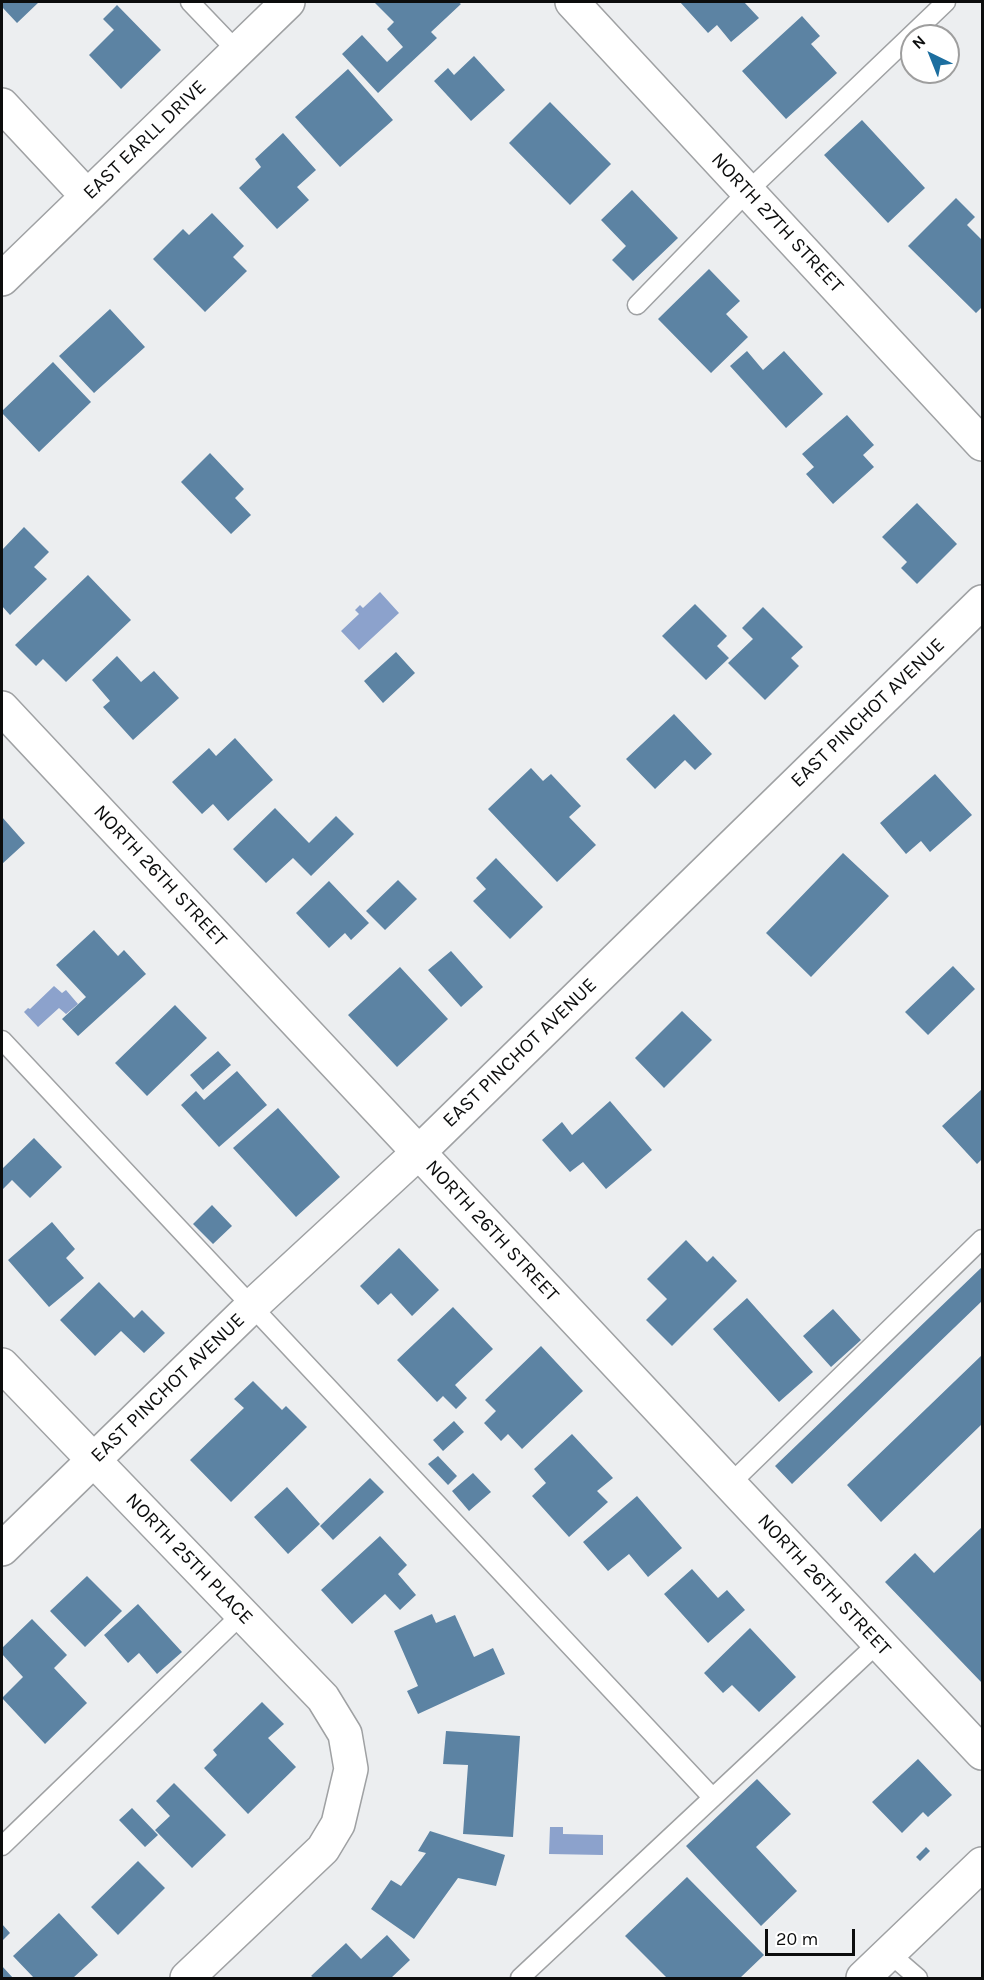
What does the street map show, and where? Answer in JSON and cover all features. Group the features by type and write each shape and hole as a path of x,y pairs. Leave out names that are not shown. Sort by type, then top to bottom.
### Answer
{"street":[{"name":"EAST EARLL DRIVE","path":"2,279 288,2"},
{"name":"NORTH 27TH STREET","path":"572,2 982,444"},
{"path":"2,105 87,196"},
{"name":"EAST PINCHOT AVENUE","path":"2,1549 251,1307 418,1153 982,602"},
{"name":"NORTH 26TH STREET","path":"2,708 982,1753"},
{"name":"NORTH 25TH PLACE","path":"2,1365 323,1698 345,1734 351,1769 338,1824 323,1849 187,1978"},
{"path":"863,1978 982,1864"}],"lane":[{"path":"190,2 237,51"},
{"path":"637,305 747,191 946,2"},
{"path":"2,1040 712,1797"},
{"path":"730,1484 982,1239"},
{"path":"2,1846 242,1614"},
{"path":"520,1978 878,1643"},
{"path":"889,1953 918,1978"}],"water":[{"path":"380,592 399,613 359,650 341,631 359,614 355,610 360,605 363,608"},
{"path":"54,986 62,993 66,990 78,1004 66,1014 59,1008 38,1027 24,1012"},
{"path":"550,1827 563,1827 563,1834 603,1835 603,1855 549,1854"}],"building":[{"path":"2,2 39,2 17,23 2,7"},
{"path":"374,2 458,2 461,4 431,32 437,38 378,93 342,54 362,35 387,62 403,47 387,29 394,22"},
{"path":"680,2 744,2 759,18 731,42 717,25 708,33"},
{"path":"117,5 161,50 121,89 89,55 114,30 103,19"},
{"path":"802,16 820,36 811,44 837,73 786,119 742,71"},
{"path":"474,56 505,90 471,121 434,81 448,68 454,75"},
{"path":"348,69 393,120 340,167 295,117"},
{"path":"550,102 611,164 570,205 509,143"},
{"path":"862,120 925,188 888,223 824,155"},
{"path":"283,133 316,170 297,187 309,200 277,229 239,188 261,167 255,159"},
{"path":"632,190 678,238 633,281 612,260 626,246 601,220"},
{"path":"956,198 975,217 967,225 982,240 982,307 976,313 908,246"},
{"path":"212,213 244,246 233,257 247,271 205,312 153,259 183,229 189,235"},
{"path":"709,269 740,301 726,314 748,337 711,373 658,319"},
{"path":"110,309 145,347 94,393 59,356"},
{"path":"747,351 763,370 784,351 823,394 786,428 730,366"},
{"path":"53,362 91,402 39,452 2,411"},
{"path":"847,415 874,445 863,455 874,467 833,504 806,474 814,467 802,454"},
{"path":"210,453 244,489 235,498 251,515 231,534 181,482"},
{"path":"917,503 957,544 917,584 901,568 907,562 882,537"},
{"path":"24,527 49,552 34,567 47,579 10,615 2,606 2,550"},
{"path":"88,575 131,620 66,682 43,659 36,666 15,645"},
{"path":"695,604 727,636 717,646 729,658 706,680 662,636"},
{"path":"763,607 803,647 791,658 799,666 765,700 728,663 753,639 742,628"},
{"path":"396,652 415,673 383,703 364,681"},
{"path":"117,656 141,682 154,671 179,698 133,740 103,707 110,701 92,680"},
{"path":"674,714 712,754 695,770 685,760 655,789 626,759"},
{"path":"235,738 273,780 228,821 213,804 202,814 172,782 209,748 216,756"},
{"path":"531,768 543,781 551,774 581,806 569,817 596,845 557,882 488,809"},
{"path":"935,774 972,815 930,852 921,841 906,854 880,823"},
{"path":"275,808 309,843 336,816 354,834 311,876 293,858 266,883 233,849"},
{"path":"2,817 25,843 2,864"},
{"path":"843,853 889,896 811,977 766,933"},
{"path":"496,858 543,907 510,939 473,901 486,889 476,878"},
{"path":"398,880 417,899 385,930 366,911"},
{"path":"329,881 369,923 351,940 345,933 329,948 296,913"},
{"path":"94,930 118,956 124,950 146,974 78,1036 62,1019 86,997 56,965"},
{"path":"451,951 483,987 461,1007 428,970"},
{"path":"953,966 975,989 928,1035 905,1012"},
{"path":"400,967 448,1019 397,1067 348,1015"},
{"path":"175,1005 207,1038 147,1096 115,1063"},
{"path":"682,1011 712,1040 664,1088 635,1058"},
{"path":"218,1051 231,1065 203,1090 190,1075"},
{"path":"237,1071 267,1105 219,1147 181,1105 196,1091 204,1100"},
{"path":"982,1089 982,1159 977,1164 942,1126"},
{"path":"610,1101 652,1150 606,1189 583,1162 570,1172 542,1140 562,1122 572,1135"},
{"path":"278,1108 340,1177 296,1217 233,1148"},
{"path":"34,1138 62,1167 30,1198 12,1180 2,1190 2,1166 3,1168"},
{"path":"212,1205 232,1226 213,1244 193,1224"},
{"path":"52,1222 75,1249 66,1258 84,1278 49,1307 8,1260"},
{"path":"686,1240 707,1262 713,1256 737,1281 672,1346 646,1320 667,1299 647,1279"},
{"path":"399,1248 439,1290 412,1316 391,1293 378,1305 360,1286"},
{"path":"982,1267 982,1301 792,1484 775,1466"},
{"path":"99,1282 134,1318 142,1310 165,1333 144,1353 121,1331 95,1356 60,1320"},
{"path":"747,1298 813,1372 779,1402 713,1329"},
{"path":"453,1307 493,1349 455,1385 467,1398 456,1409 443,1396 437,1402 397,1360"},
{"path":"833,1309 861,1340 831,1367 803,1336"},
{"path":"541,1346 583,1391 522,1449 508,1434 501,1441 484,1423 496,1411 485,1400"},
{"path":"982,1355 982,1424 881,1522 847,1485"},
{"path":"253,1381 282,1410 286,1406 307,1427 231,1502 190,1460 244,1408 234,1399"},
{"path":"454,1421 464,1432 443,1451 433,1440"},
{"path":"572,1434 613,1478 597,1491 608,1502 569,1537 532,1496 546,1483 534,1469"},
{"path":"438,1456 457,1476 448,1485 428,1464"},
{"path":"473,1473 491,1492 469,1511 452,1491"},
{"path":"370,1478 384,1492 333,1540 320,1526"},
{"path":"287,1487 320,1524 288,1554 254,1517"},
{"path":"637,1496 682,1548 648,1577 629,1554 608,1571 583,1542"},
{"path":"982,1527 982,1683 885,1582 915,1553 934,1573"},
{"path":"380,1536 407,1565 398,1574 416,1595 400,1610 385,1594 352,1624 321,1590"},
{"path":"692,1569 718,1598 727,1590 745,1610 708,1643 664,1594"},
{"path":"87,1576 122,1611 85,1647 50,1611"},
{"path":"138,1604 182,1652 157,1674 139,1653 128,1663 104,1635"},
{"path":"432,1614 436,1623 455,1615 474,1657 493,1648 505,1674 418,1714 407,1691 418,1686 394,1631"},
{"path":"32,1619 67,1655 54,1668 87,1703 45,1744 2,1698 23,1677 2,1654 2,1648"},
{"path":"750,1628 796,1677 759,1712 732,1685 723,1693 704,1673"},
{"path":"262,1702 284,1724 268,1738 296,1767 248,1814 204,1768 217,1755 213,1750"},
{"path":"446,1731 520,1736 513,1837 463,1834 468,1765 443,1764"},
{"path":"918,1759 952,1795 928,1817 923,1812 902,1833 872,1802"},
{"path":"757,1779 791,1814 756,1847 797,1891 761,1926 686,1846"},
{"path":"174,1783 226,1835 192,1868 155,1830 170,1816 156,1801"},
{"path":"132,1808 158,1835 145,1847 119,1820"},
{"path":"430,1831 505,1855 496,1886 458,1878 414,1939 371,1909 391,1880 401,1886 426,1853 418,1851"},
{"path":"926,1847 930,1851 920,1861 916,1857"},
{"path":"138,1861 165,1888 118,1935 91,1907"},
{"path":"687,1877 764,1955 740,1978 667,1978 625,1936"},
{"path":"59,1913 98,1955 73,1978 34,1978 13,1956"},
{"path":"2,1924 10,1933 2,1941"},
{"path":"387,1935 410,1960 391,1978 314,1978 311,1976 346,1943 361,1959"},
{"path":"2,1966 13,1978 2,1978"}]}
